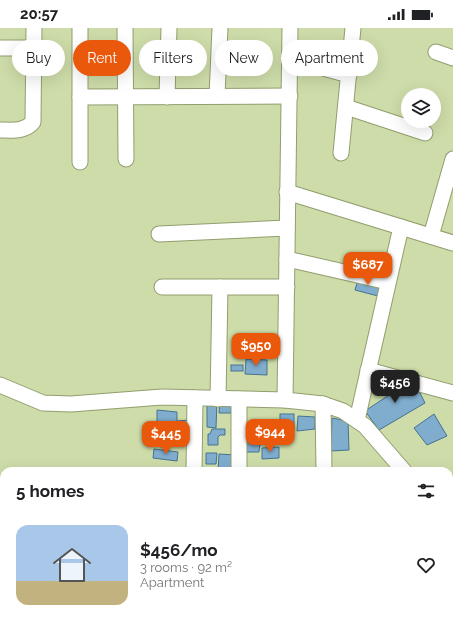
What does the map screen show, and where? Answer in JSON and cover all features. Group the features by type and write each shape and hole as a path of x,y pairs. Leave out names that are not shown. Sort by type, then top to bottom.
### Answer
{"street":[{"path":"34,28 34,40"},
{"path":"80,28 80,162"},
{"path":"125,28 127,97 126,159"},
{"path":"167,97 169,28"},
{"path":"217,96 220,28"},
{"path":"290,28 290,40"},
{"path":"352,40 353,28"},
{"path":"0,48 12,48"},
{"path":"436,52 453,58"},
{"path":"0,130 24,130 33,122 34,76"},
{"path":"285,400 287,192 290,76"},
{"path":"341,153 349,76"},
{"path":"80,97 290,96"},
{"path":"346,107 425,133"},
{"path":"431,236 453,159"},
{"path":"287,192 453,243"},
{"path":"357,420 401,227"},
{"path":"159,234 287,228"},
{"path":"287,259 388,282"},
{"path":"162,287 287,287"},
{"path":"218,399 220,287"},
{"path":"368,370 453,393"},
{"path":"0,385 43,403 71,404 162,397 285,400 323,404 342,411 365,426 401,467"},
{"path":"194,467 195,398"},
{"path":"239,399 239,467"},
{"path":"323,404 324,467"}],"building":[{"path":"359,276 382,282 378,296 355,290"},
{"path":"246,359 267,360 267,375 245,374"},
{"path":"231,365 243,365 243,371 231,371"},
{"path":"391,380 417,387 425,403 379,430 365,411 389,395"},
{"path":"207,400 217,400 216,428 207,427"},
{"path":"220,400 232,401 231,413 219,413"},
{"path":"157,410 177,412 177,421 190,420 190,425 157,426"},
{"path":"280,414 294,414 294,430 280,430"},
{"path":"434,414 447,436 427,445 414,428"},
{"path":"298,416 315,417 315,429 297,431"},
{"path":"332,418 348,421 349,450 331,451"},
{"path":"242,426 257,426 257,440 247,440 247,432 242,432"},
{"path":"153,427 191,428 190,438 153,437"},
{"path":"212,429 225,429 225,435 220,435 218,437 218,445 208,445 208,434 210,434"},
{"path":"259,430 278,430 278,442 259,442"},
{"path":"239,443 260,443 259,452 241,452"},
{"path":"279,447 279,458 262,459 262,448"},
{"path":"154,449 178,452 177,461 153,458"},
{"path":"206,453 217,453 216,464 206,464"},
{"path":"219,454 236,455 235,467 218,467"}]}
